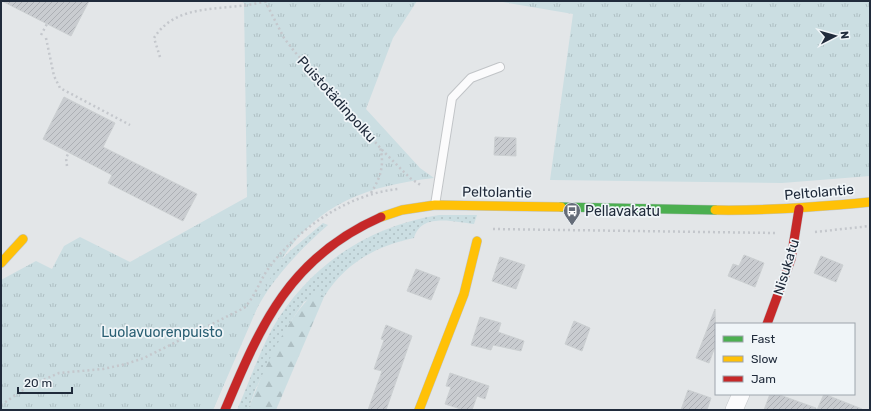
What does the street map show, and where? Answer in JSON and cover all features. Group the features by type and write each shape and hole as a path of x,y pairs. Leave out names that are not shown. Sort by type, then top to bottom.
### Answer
{"street":[{"name":"Peltolantie","path":"225,410 266,318 285,288 315,257 332,244 371,221 390,213 436,205 760,211 870,202"},
{"name":"Nisukatu","path":"767,323 791,259 799,209"},
{"path":"1,263 23,239"},
{"path":"419,410 464,294 477,241"},
{"path":"734,410 740,395"}],"lane":[{"path":"436,205 452,98 471,78 500,67"}],"path":[{"path":"183,10 224,4 266,1"},
{"name":"Puistotädinpolku","path":"266,1 284,38 379,147 410,178 423,187 416,187"},
{"path":"160,57 154,38 165,20"},
{"path":"40,35 47,24"},
{"path":"46,38 51,55 54,76 60,88 130,125"},
{"path":"370,194 379,179 382,169 379,147"},
{"path":"67,166 66,158 69,152"},
{"path":"1,405 29,386 59,373 103,369 144,358 244,308 251,301 267,271 286,248 321,220 350,202 370,194 401,189"}],"green space":[{"name":"Luolavuorenpuisto","path":"241,1 417,1 393,38 366,109 420,168 434,178 380,188 357,196 335,206 316,220 298,237 268,283 213,410 1,410 1,280 36,261 52,269 64,246 80,237 130,262 247,197 244,3"},
{"path":"497,1 870,1 870,176 782,183 550,180 573,14"},
{"path":"439,215 477,215 474,224 440,220 424,225 418,230 414,238 400,241 374,251 363,258 332,285 324,297 320,293 304,302 291,321 255,390 248,410 237,410 272,329 287,306 303,286 342,252 364,239 413,220"},
{"path":"323,223 328,225 288,264 274,281 260,303 238,348 213,410 245,312 278,263"},
{"path":"314,293 320,293 324,297 276,410 248,410 260,379 284,332 303,305"}],"building":[{"path":"2,1 89,1 71,36"},
{"path":"64,97 115,123 103,147 197,194 183,221 108,183 112,175 43,139"},
{"path":"495,137 516,138 516,156 494,155"},
{"path":"744,255 764,263 755,287 728,276 733,264 739,266"},
{"path":"821,256 843,265 836,282 814,273"},
{"path":"500,257 525,265 516,289 492,281"},
{"path":"416,269 440,278 431,300 407,291"},
{"path":"715,309 715,347 709,363 696,358"},
{"path":"480,317 501,323 498,332 524,341 521,351 493,345 491,350 471,345"},
{"path":"574,321 590,328 582,351 565,344"},
{"path":"386,325 412,336 386,410 368,410 382,371 374,369 384,340 381,339"},
{"path":"450,373 489,386 485,399 477,396 472,410 464,410 445,404 451,387 446,386"},
{"path":"688,390 711,398 707,410 681,410"},
{"path":"770,395 780,395 816,408 816,410 764,410"},
{"path":"824,395 862,409 862,410 817,410"}],"traffic: fast":[{"path":"561,207 715,210"}],"traffic: slow":[{"path":"715,210 754,210 831,206 870,202"},
{"path":"381,217 402,210 435,205 561,207"},
{"path":"1,263 23,239"},
{"path":"419,410 464,294 477,241"}],"traffic: jam":[{"path":"767,323 791,259 799,209"},
{"path":"225,410 252,349 282,296 301,273 323,252 350,233 381,217"}],"place":[{"name":"Pellavakatu","path":"572,226"}]}
